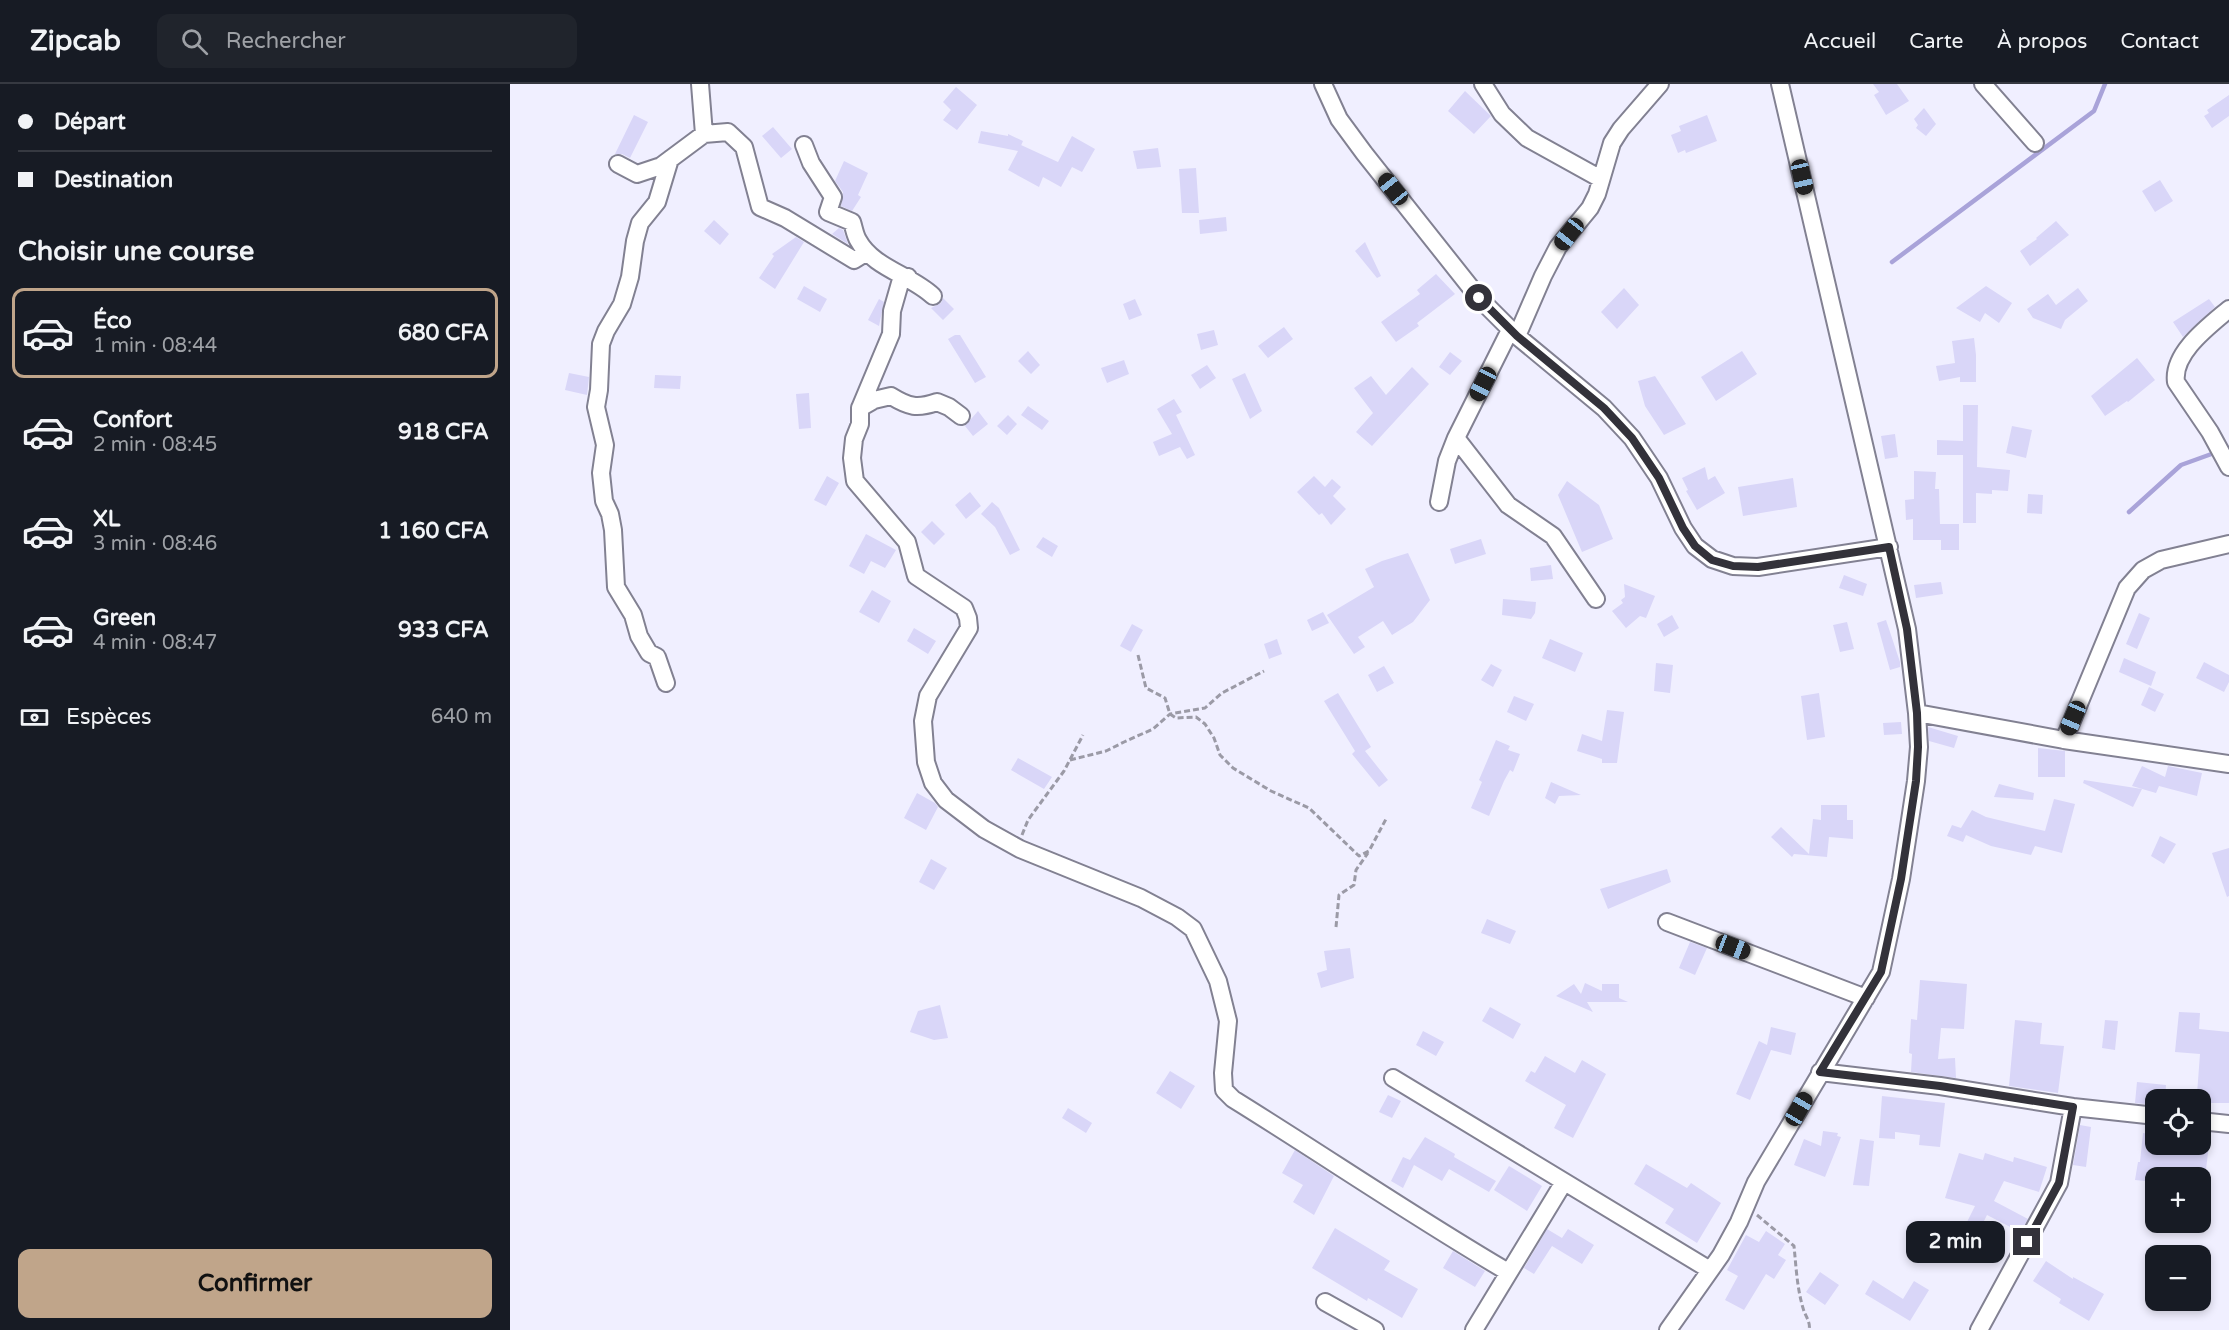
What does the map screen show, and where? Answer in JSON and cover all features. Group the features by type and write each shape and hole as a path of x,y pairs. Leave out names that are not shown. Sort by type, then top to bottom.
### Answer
{"street":[{"path":"700,84 704,134"},
{"path":"1323,84 1339,119 1479,298 1514,333 1604,408 1632,438 1659,478 1683,528 1695,546 1712,560 1733,566 1758,567 1889,547"},
{"path":"1483,84 1502,114 1527,138 1601,179"},
{"path":"1438,502 1447,461 1456,438 1558,248 1590,208 1612,143 1621,129 1660,84"},
{"path":"1668,1330 1721,1255 1756,1182 1881,972 1901,879 1916,781 1917,713 1907,629 1780,84"},
{"path":"1983,84 2035,143"},
{"path":"618,164 637,174 661,166 704,134 728,132 744,147 760,207 785,218 854,260 867,252"},
{"path":"804,145 811,163 833,197 828,212 852,222 858,241 867,252 879,262 924,287 933,296"},
{"path":"666,683 657,657 649,653 639,636 633,615 616,587 610,514 604,501 602,473 605,445 596,407 601,344 622,304 630,278 631,258 640,223 657,202 670,159"},
{"path":"908,277 900,283 892,311 891,334 860,408 860,424 854,439 852,458 855,481 907,542 916,576 963,608 968,618 969,628 928,696 923,721 926,762 933,783 946,800 984,829 1016,847 1089,879 1141,898 1177,917 1193,929 1218,981 1228,1021 1223,1073 1224,1090 1233,1099 1346,1169 1441,1233 1508,1272"},
{"path":"2229,309 2198,336 2178,363 2175,372 2176,382 2210,432 2229,467"},
{"path":"860,408 874,400 891,396 904,404 921,408 937,402 949,407 962,417"},
{"path":"1456,438 1508,505 1553,536 1596,599"},
{"path":"2064,740 2127,588 2143,570 2161,560 2229,544"},
{"path":"1917,713 2064,740 2229,764"},
{"path":"1667,922 1866,998"},
{"path":"1820,1072 2145,1115"},
{"path":"1393,1078 1710,1270"},
{"path":"1979,1330 2059,1183 2073,1107"},
{"path":"2211,1122 2229,1124"},
{"path":"1474,1330 1564,1182"},
{"path":"1325,1302 1375,1330"}],"path":[{"path":"1138,655 1146,688 1165,698 1170,714 1176,718 1196,717 1205,724 1214,738 1220,755 1233,768 1271,791 1309,808 1359,856 1369,851"},
{"path":"1070,760 1106,751 1153,729 1170,714 1205,708 1222,693 1264,671"},
{"path":"1016,847 1028,820 1065,771 1083,735"},
{"path":"1336,927 1339,895 1354,885 1356,870 1386,819"},
{"path":"1745,1207 1765,1220 1794,1246 1797,1277 1803,1308 1810,1325 1809,1330"}],"building":[{"path":"1873,84 1897,84 1909,101 1886,115 1874,95 1879,92"},
{"path":"956,87 977,105 957,130 943,120 951,110 943,102"},
{"path":"1465,91 1491,116 1474,134 1448,111"},
{"path":"2229,95 2229,116 2212,128 2204,116 2209,113 2207,110"},
{"path":"1924,108 1936,124 1926,136 1916,128 1918,125 1914,119"},
{"path":"634,115 648,122 630,158 622,154 615,154"},
{"path":"1707,115 1717,141 1686,153 1685,150 1678,153 1671,135 1681,131 1679,126"},
{"path":"773,127 792,149 781,158 762,136"},
{"path":"981,131 1008,136 1008,134 1023,141 1021,145 1058,162 1072,136 1095,149 1082,172 1072,167 1061,187 1043,177 1039,187 1008,170 1018,151 978,143"},
{"path":"1158,148 1161,167 1137,169 1133,151"},
{"path":"844,161 868,173 858,195 861,197 852,211 841,206 843,192 835,181"},
{"path":"1196,168 1199,213 1182,213 1179,169"},
{"path":"2160,180 2173,201 2155,212 2142,191"},
{"path":"1226,217 1227,231 1200,234 1199,220"},
{"path":"714,220 729,234 720,245 704,231"},
{"path":"2056,221 2069,235 2030,266 2020,251"},
{"path":"839,228 843,230 848,244 832,234"},
{"path":"796,237 804,242 775,289 759,278 774,256 772,254"},
{"path":"1365,242 1381,276 1377,278 1355,251"},
{"path":"1436,274 1455,294 1417,323 1419,326 1396,342 1381,322 1420,294 1417,290"},
{"path":"804,286 827,299 820,312 797,299"},
{"path":"1986,286 2012,303 1999,323 1985,313 1980,322 1956,308"},
{"path":"1624,288 1639,305 1617,329 1601,312"},
{"path":"2078,288 2088,301 2065,320 2061,329 2033,318 2027,309 2048,294 2056,305"},
{"path":"943,298 954,309 943,320 931,308 941,303"},
{"path":"879,299 884,302 879,326 868,320"},
{"path":"1135,299 1142,315 1129,320 1123,304"},
{"path":"2209,299 2215,307 2183,337 2173,322"},
{"path":"1284,327 1293,339 1268,358 1258,346"},
{"path":"1214,330 1218,345 1201,350 1197,334"},
{"path":"960,335 986,377 975,383 948,339"},
{"path":"1974,338 1976,382 1960,382 1960,377 1939,381 1936,366 1955,363 1952,341"},
{"path":"1028,351 1040,365 1031,374 1018,361"},
{"path":"1742,351 1757,374 1716,401 1701,377"},
{"path":"1450,352 1462,361 1450,375 1439,367"},
{"path":"2137,358 2155,380 2128,402 2105,416 2091,396"},
{"path":"1124,360 1129,374 1107,383 1101,368"},
{"path":"1207,365 1216,378 1200,389 1191,375"},
{"path":"1412,367 1429,384 1372,446 1356,432 1373,413 1354,388 1371,376 1386,395"},
{"path":"569,373 589,377 587,395 565,390"},
{"path":"1245,373 1262,411 1250,419 1232,379"},
{"path":"655,375 681,376 680,389 654,388"},
{"path":"1655,376 1686,424 1664,435 1645,406 1638,381"},
{"path":"809,393 811,428 799,429 796,394"},
{"path":"1174,399 1182,412 1176,415 1195,455 1187,459 1180,447 1159,456 1153,442 1172,434 1157,409"},
{"path":"1963,405 1978,405 1977,467 2010,470 2008,491 1992,490 1992,494 1976,493 1976,523 1963,523 1963,455 1937,455 1937,440 1963,441"},
{"path":"1028,406 1049,421 1042,430 1021,415"},
{"path":"978,411 988,424 973,436 965,426"},
{"path":"1008,415 1017,424 1007,435 997,426"},
{"path":"2012,426 2032,430 2026,458 2006,453"},
{"path":"1895,434 1898,457 1885,459 1881,436"},
{"path":"1705,467 1708,480 1715,476 1725,493 1697,510 1686,491 1688,490 1682,478"},
{"path":"1914,471 1936,472 1935,489 1939,489 1940,524 1959,524 1959,550 1941,550 1941,540 1913,540 1913,519 1906,520 1905,500 1914,499"},
{"path":"827,476 839,483 826,506 814,500"},
{"path":"1314,476 1325,487 1332,479 1341,487 1333,496 1346,509 1331,525 1322,513 1319,515 1297,492"},
{"path":"1793,478 1797,507 1743,516 1738,487"},
{"path":"1567,481 1599,505 1613,539 1582,552 1558,495"},
{"path":"970,492 981,506 966,519 955,505"},
{"path":"2028,494 2043,495 2042,514 2027,513"},
{"path":"992,502 999,508 1020,550 1010,555 995,527 981,514"},
{"path":"932,521 945,534 934,545 921,532"},
{"path":"866,534 896,550 885,568 871,561 864,574 849,566"},
{"path":"1043,537 1058,546 1052,557 1036,547"},
{"path":"1481,539 1486,554 1455,564 1450,549"},
{"path":"1408,553 1430,600 1413,622 1392,635 1383,621 1358,637 1365,647 1354,654 1327,615 1374,587 1365,569"},
{"path":"1551,565 1553,579 1531,581 1530,568"},
{"path":"1844,575 1867,584 1863,596 1839,588"},
{"path":"1941,582 1943,594 1916,598 1914,585"},
{"path":"1624,584 1655,596 1646,618 1640,616 1626,628 1612,611 1623,603 1621,600 1625,597"},
{"path":"872,590 891,601 879,623 859,612"},
{"path":"1503,599 1536,602 1535,613 1531,619 1502,615"},
{"path":"1323,612 1329,623 1312,631 1307,620"},
{"path":"2139,613 2150,618 2137,649 2126,644"},
{"path":"1672,615 1679,628 1664,637 1657,624"},
{"path":"1886,620 1900,662 1900,667 1890,670 1877,623"},
{"path":"1847,622 1854,649 1840,652 1833,625"},
{"path":"1132,624 1143,630 1131,652 1120,646"},
{"path":"914,628 936,641 928,654 907,641"},
{"path":"1277,639 1282,654 1269,659 1264,644"},
{"path":"1550,639 1583,653 1575,672 1542,658"},
{"path":"2124,658 2156,672 2151,686 2119,672"},
{"path":"2204,662 2229,675 2229,682 2224,692 2196,678"},
{"path":"1656,663 1673,665 1670,693 1654,691"},
{"path":"1491,664 1502,670 1493,687 1481,680"},
{"path":"1384,666 1394,683 1377,692 1368,675"},
{"path":"2149,687 2164,694 2155,712 2141,705"},
{"path":"1338,693 1371,747 1365,751 1388,780 1379,787 1352,754 1355,751 1324,701"},
{"path":"1819,693 1825,737 1807,740 1801,696"},
{"path":"1514,696 1534,704 1526,721 1507,712"},
{"path":"1607,710 1624,712 1617,763 1602,763 1602,759 1577,751 1582,734 1602,741"},
{"path":"1901,722 1902,734 1884,735 1883,723"},
{"path":"1928,727 1958,736 1954,748 1929,741"},
{"path":"1496,740 1510,746 1508,750 1520,754 1513,772 1510,770 1504,781 1489,816 1471,808 1482,782 1479,780"},
{"path":"2038,748 2065,751 2065,777 2038,777"},
{"path":"1018,758 1052,777 1044,789 1011,770"},
{"path":"2142,766 2165,777 2168,766 2202,773 2197,796 2159,786 2156,793 2132,786"},
{"path":"2084,780 2142,789 2133,807 2083,783"},
{"path":"1551,782 1581,795 1559,796 1555,804 1545,798"},
{"path":"1999,784 2034,793 2033,800 1994,797"},
{"path":"917,793 938,807 926,830 904,818"},
{"path":"2054,799 2075,804 2062,853 2035,846 2031,855 1991,846 1966,835 1963,842 1947,836 1952,825 1961,828 1972,810 1986,817 2045,831"},
{"path":"1821,805 1847,805 1847,820 1853,820 1853,839 1829,837 1827,857 1794,854 1792,857 1771,837 1781,827 1809,854 1813,819 1821,820"},
{"path":"2160,836 2176,844 2164,864 2151,856"},
{"path":"2229,848 2229,896 2227,897 2212,853"},
{"path":"931,859 947,868 934,890 919,882"},
{"path":"1667,869 1671,882 1608,909 1600,889"},
{"path":"1487,919 1516,931 1510,944 1481,933"},
{"path":"1690,942 1707,948 1695,975 1679,968"},
{"path":"1350,948 1354,978 1321,988 1317,973 1327,970 1324,951"},
{"path":"1920,980 1967,984 1964,1029 1941,1028 1938,1059 1955,1058 1956,1078 1911,1072 1912,1054 1909,1053 1911,1019 1917,1020"},
{"path":"1585,983 1602,991 1602,984 1619,984 1619,998 1628,1002 1587,1002 1593,1012 1556,996 1574,984 1581,994"},
{"path":"940,1005 948,1038 934,1040 910,1032 918,1011"},
{"path":"1490,1007 1521,1024 1513,1039 1482,1021"},
{"path":"2179,1012 2200,1013 2199,1029 2229,1032 2229,1103 2211,1103 2211,1089 2197,1089 2200,1054 2175,1052"},
{"path":"2015,1020 2042,1023 2040,1044 2064,1046 2058,1093 2009,1086"},
{"path":"2105,1020 2118,1021 2115,1050 2102,1048"},
{"path":"1771,1027 1796,1033 1791,1055 1771,1050 1750,1100 1736,1094 1759,1041 1767,1045"},
{"path":"1423,1031 1444,1042 1436,1056 1416,1045"},
{"path":"1545,1056 1575,1073 1582,1060 1606,1074 1573,1138 1554,1128 1566,1105 1525,1081 1531,1071 1535,1073"},
{"path":"1170,1071 1195,1086 1181,1109 1156,1093"},
{"path":"2137,1082 2166,1085 2166,1089 2145,1089 2145,1104 2135,1103"},
{"path":"1388,1095 1401,1101 1392,1118 1379,1112"},
{"path":"1882,1096 1945,1103 1940,1147 1919,1145 1920,1135 1895,1132 1895,1139 1879,1138"},
{"path":"1068,1108 1092,1123 1086,1133 1062,1118"},
{"path":"2080,1125 2091,1127 2086,1167 2073,1165"},
{"path":"1823,1131 1838,1133 1837,1136 1841,1137 1825,1177 1794,1165 1804,1139 1821,1146"},
{"path":"2143,1133 2145,1133 2145,1155 2208,1155 2206,1167 2145,1167 2145,1181 2135,1180 2138,1162 2140,1162"},
{"path":"1425,1137 1496,1181 1489,1192 1449,1169 1442,1181 1414,1165 1403,1188 1391,1181 1403,1157 1410,1160"},
{"path":"1860,1139 1874,1141 1869,1186 1853,1185"},
{"path":"1295,1150 1334,1176 1314,1215 1293,1202 1303,1185 1282,1173"},
{"path":"1959,1153 1983,1160 1985,1153 2013,1162 2014,1157 2047,1167 2039,1192 2004,1181 1994,1201 2028,1219 2020,1232 1987,1215 1979,1231 1966,1224 1975,1206 1945,1198"},
{"path":"1646,1164 1687,1188 1691,1183 1721,1203 1697,1243 1665,1223 1674,1209 1634,1184"},
{"path":"1509,1166 1542,1186 1527,1211 1494,1190"},
{"path":"1335,1228 1390,1261 1384,1270 1418,1289 1402,1318 1368,1298 1367,1301 1312,1268"},
{"path":"1547,1229 1562,1238 1568,1229 1594,1245 1582,1264 1552,1246 1534,1274 1524,1268"},
{"path":"1766,1231 1785,1244 1778,1255 1786,1260 1774,1279 1766,1274 1744,1310 1725,1300 1738,1276 1727,1270 1746,1235 1759,1242"},
{"path":"1453,1251 1485,1271 1475,1287 1443,1268"},
{"path":"2046,1261 2073,1279 2073,1277 2104,1294 2089,1321 2059,1303 2061,1299 2033,1281"},
{"path":"1820,1272 1839,1285 1825,1305 1806,1292"},
{"path":"1873,1280 1903,1299 1914,1281 1929,1290 1910,1321 1865,1294"}],"waterway":[{"path":"1892,262 2094,111 2105,84"},
{"path":"2129,512 2181,465 2217,452"}],"route":[{"path":"1479,298 1560,374 1604,408 1632,438 1659,478 1683,528 1695,546 1712,560 1733,566 1758,567 1889,547 1907,629 1917,713 1916,781 1901,879 1881,972 1820,1072 1940,1086 2073,1107 2059,1183 2027,1242"}]}
